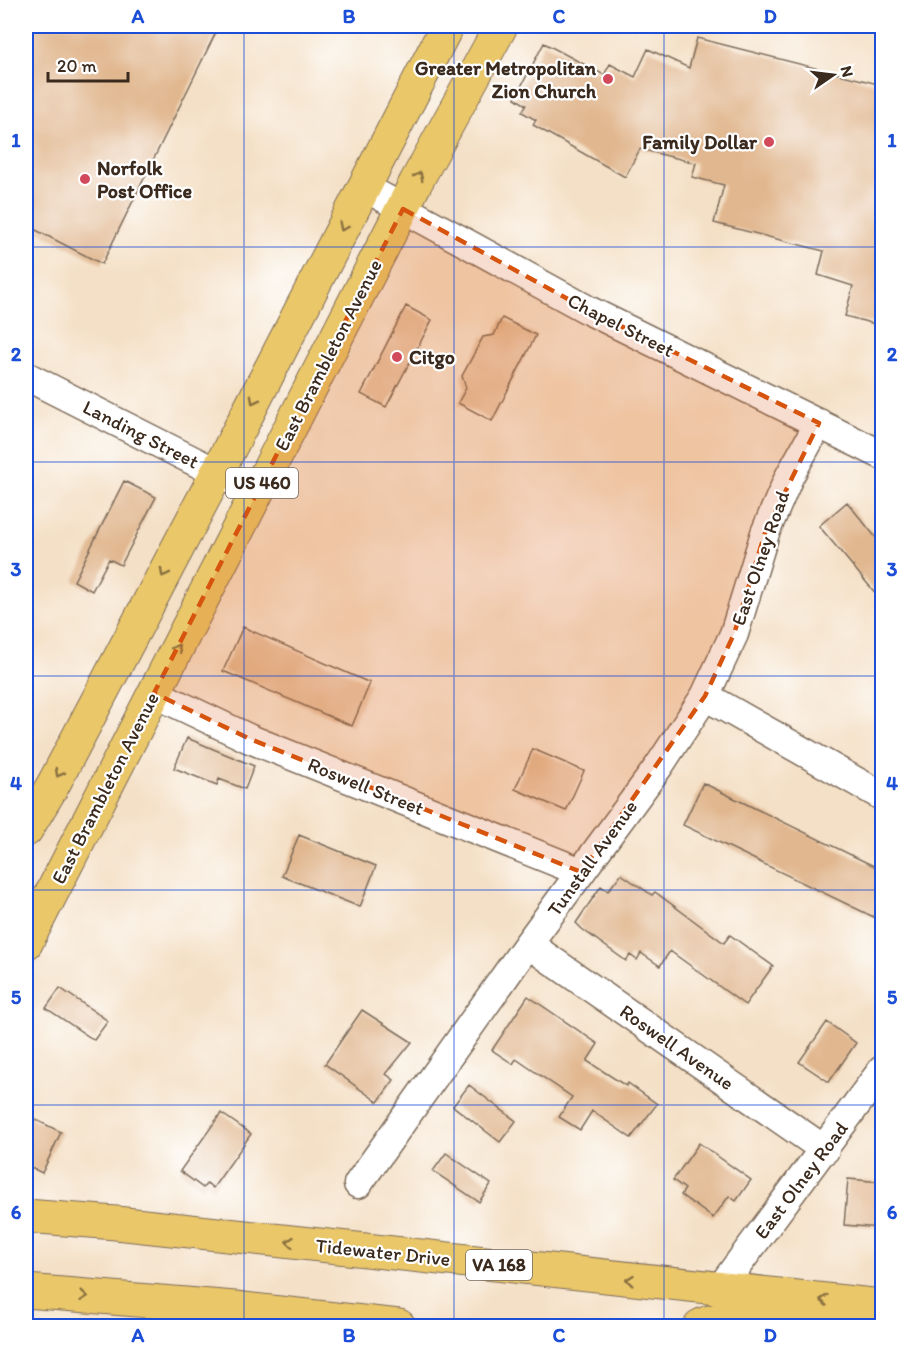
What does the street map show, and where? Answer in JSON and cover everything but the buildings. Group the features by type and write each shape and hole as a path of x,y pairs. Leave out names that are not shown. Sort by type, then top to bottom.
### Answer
{"main road":[{"name":"US 460","path":"26,830 218,473 447,26"},
{"name":"East Brambleton Avenue","path":"26,943 462,93 501,26"},
{"path":"26,1195 116,1222"},
{"name":"Tidewater Drive","path":"26,1216 116,1222 719,1290 882,1306"},
{"path":"26,1291 235,1308 399,1326"},
{"path":"700,1326 716,1320 746,1317 859,1326"}],"street":[{"name":"Chapel Street","path":"364,187 590,310 882,455"},
{"name":"Landing Street","path":"26,376 257,493"},
{"name":"East Olney Road","path":"705,696 734,634 765,533 789,477 819,423"},
{"name":"Roswell Street","path":"154,693 250,739 581,873"},
{"path":"705,696 882,796"},
{"name":"Tunstall Avenue","path":"358,1184 528,944 659,766 705,696"},
{"name":"Roswell Avenue","path":"528,944 825,1150"},
{"name":"East Olney Road","path":"719,1290 825,1150 882,1070"}],"highlighted area":[{"path":"403,209 590,311 819,423 765,533 734,634 705,696 581,872 250,739 154,693"}],"place":[{"name":"Greater Metropolitan Zion Church","path":"608,79"},
{"name":"Family Dollar","path":"769,142"},
{"name":"Norfolk Post Office","path":"85,179"},
{"name":"Citgo","path":"397,357"}]}
